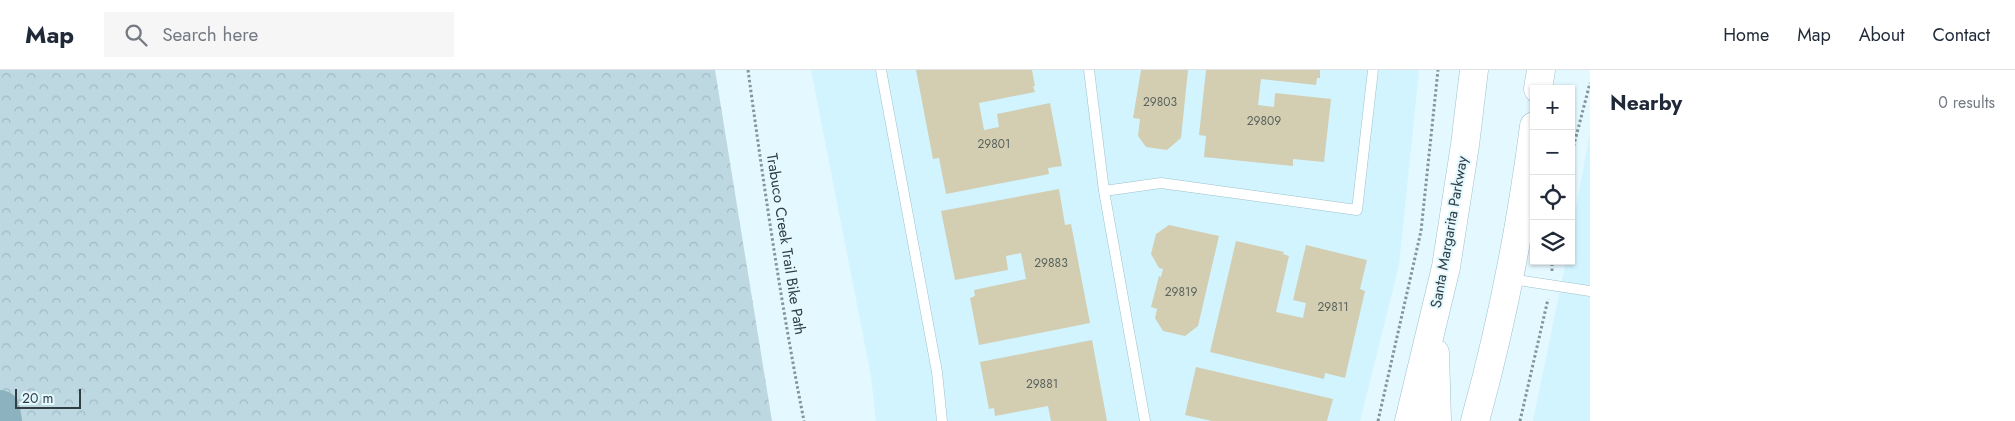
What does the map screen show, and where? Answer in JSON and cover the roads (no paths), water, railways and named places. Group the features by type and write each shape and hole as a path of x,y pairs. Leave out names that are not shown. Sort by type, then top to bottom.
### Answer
{"main road":[{"name":"Santa Margarita Parkway","path":"1409,421 1446,267 1465,145 1474,70"},
{"path":"1538,85 1540,70"},
{"path":"1475,421 1493,357 1510,279 1533,130"},
{"path":"1434,319 1437,421"}],"lane":[{"path":"881,70 938,372 942,421"},
{"path":"1089,70 1104,191 1145,421"},
{"path":"1104,191 1161,183 1357,210 1373,70"},
{"path":"1510,279 1590,291"}],"waterway":[{"path":"0,410 2,421"}]}
